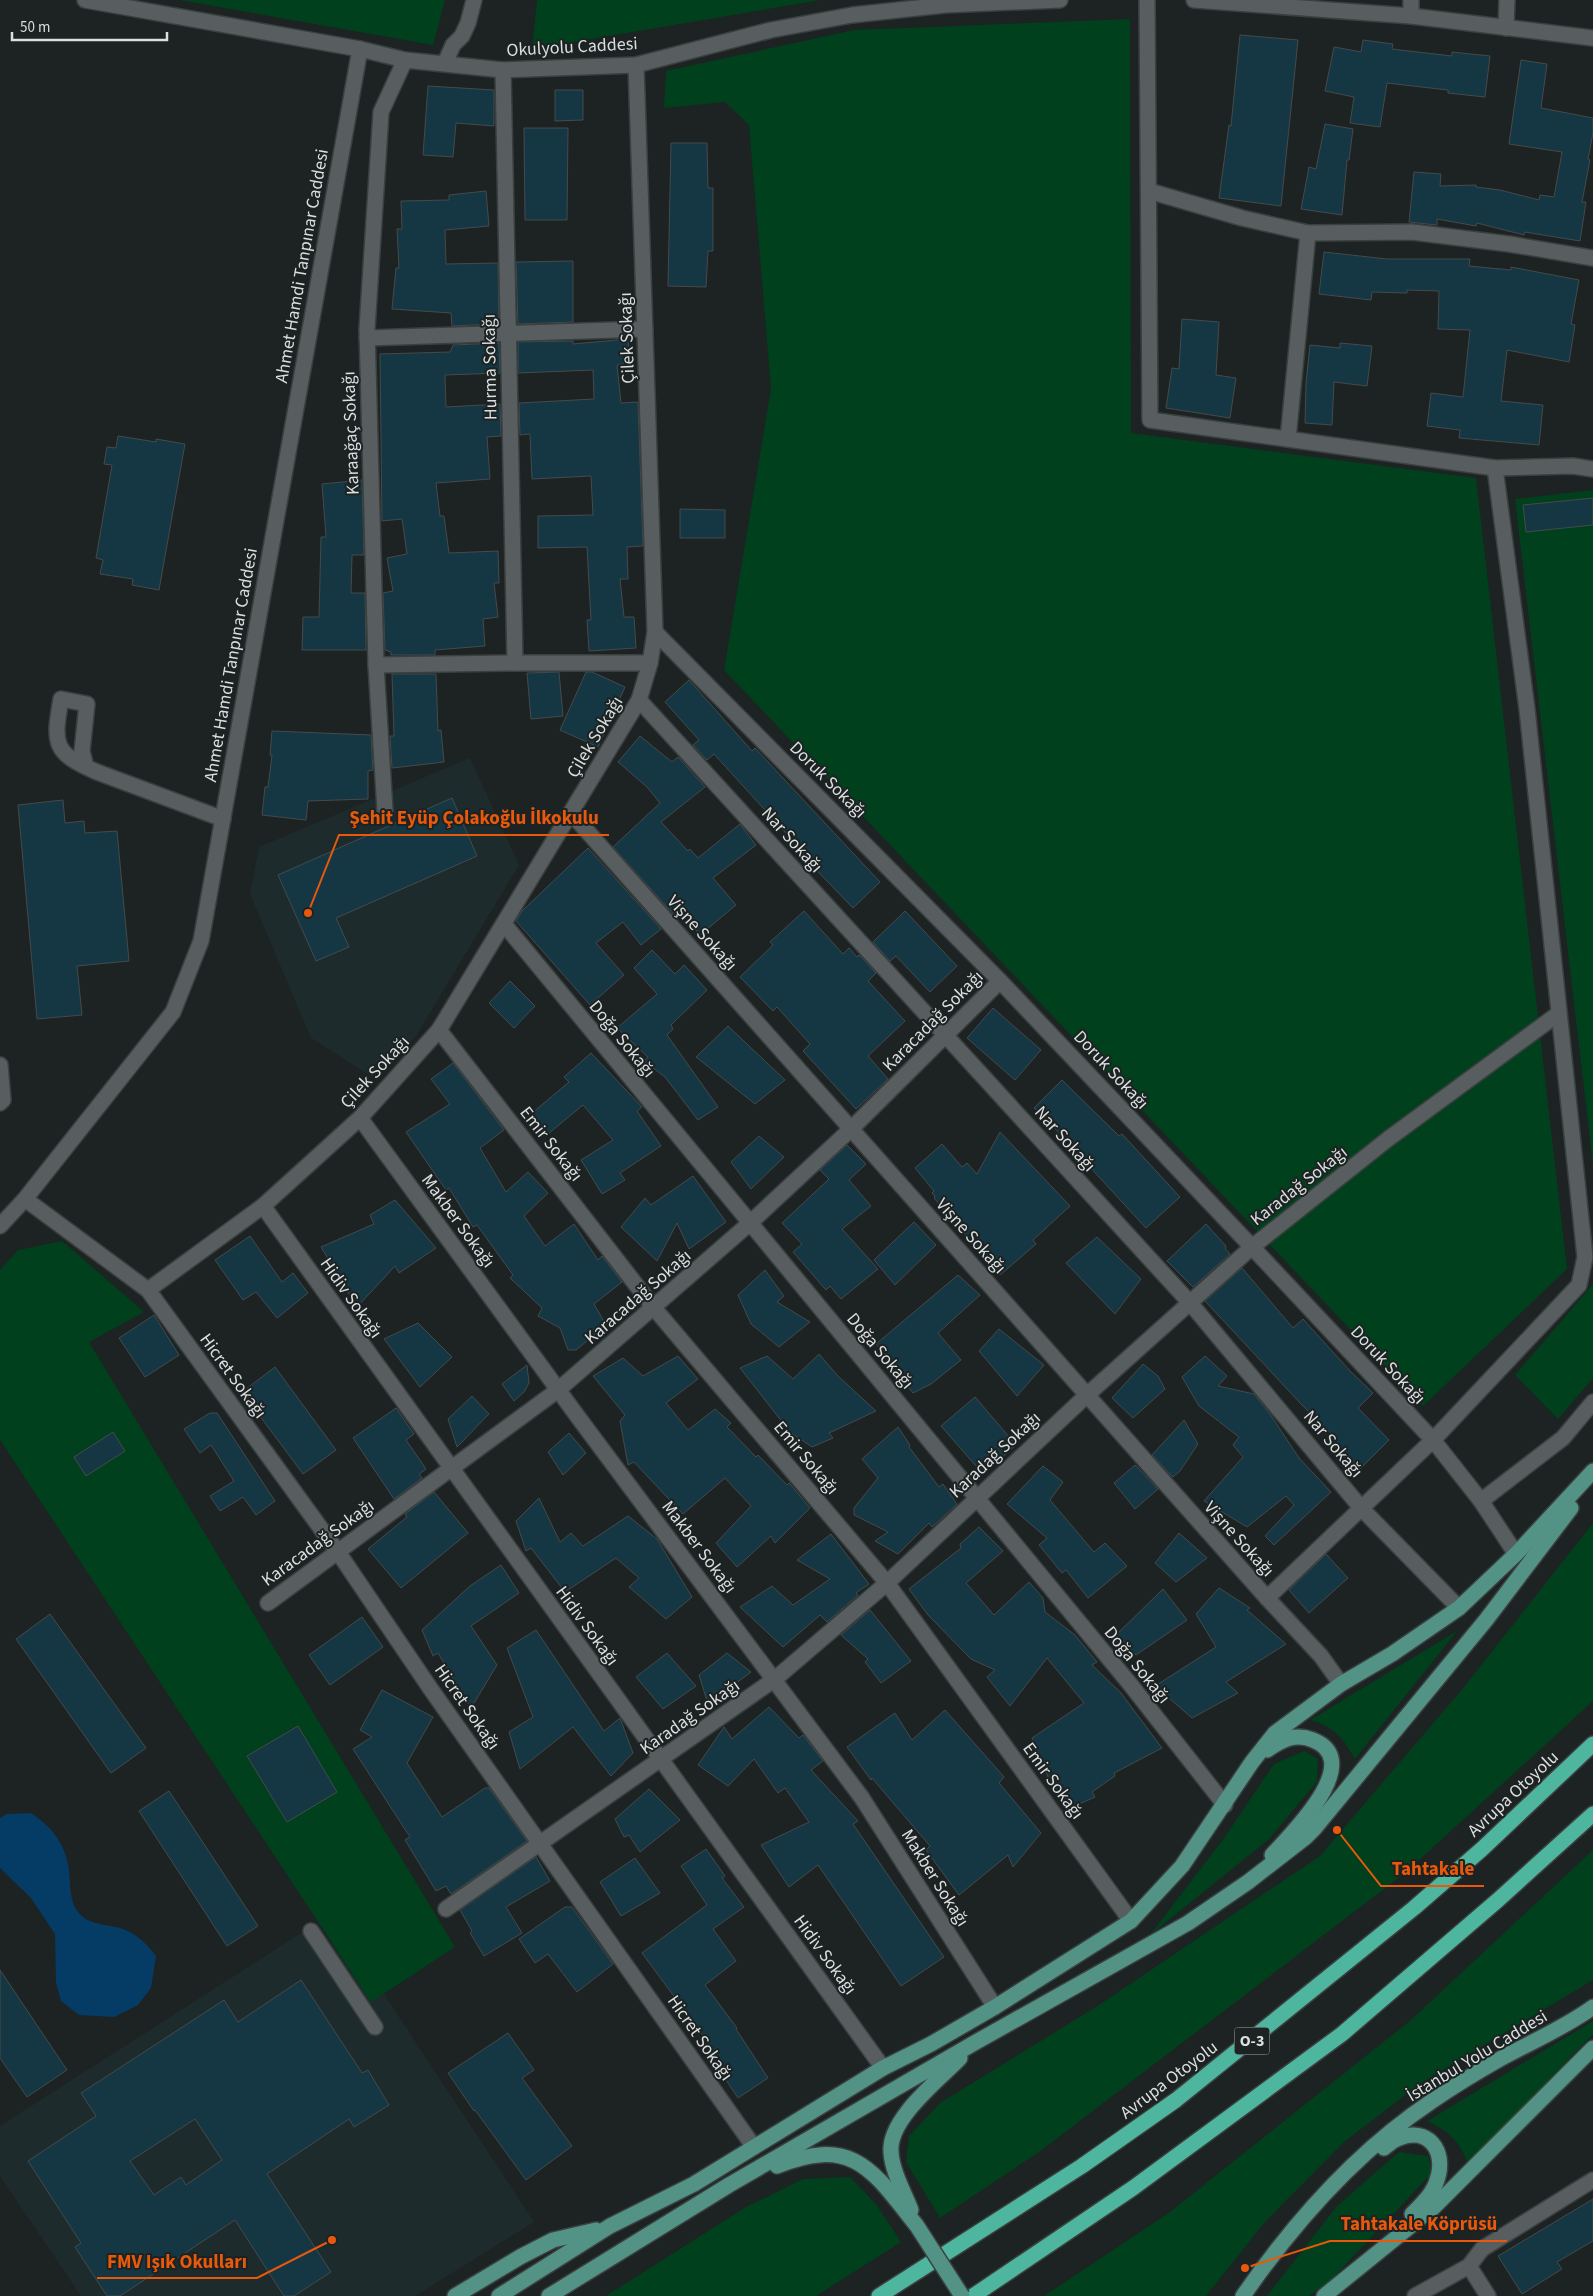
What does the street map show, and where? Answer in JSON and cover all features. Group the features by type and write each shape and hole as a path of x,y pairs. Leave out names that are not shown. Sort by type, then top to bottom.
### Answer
{"highway":[{"name":"Avrupa Otoyolu","path":"879,2296 1082,2166 1176,2100 1429,1895 1482,1849 1593,1744"},
{"path":"973,2296 1141,2183 1342,2034 1593,1814"}],"main road":[{"path":"499,2296 610,2226 694,2184 883,2068 932,2044 995,2007 1131,1921 1182,1866 1225,1805 1252,1762 1276,1733 1341,1684 1392,1654 1459,1608 1516,1554 1593,1471"},
{"path":"549,2296 729,2185 864,2109 976,2042 1188,1923 1248,1882 1306,1837 1486,1620 1593,1478"},
{"path":"1248,1882 1301,1823 1321,1796 1326,1788 1333,1764 1327,1750 1318,1742 1301,1735 1280,1741 1252,1762"},
{"name":"İstanbul Yolu Caddesi","path":"1243,2296 1275,2250 1309,2209 1369,2150 1432,2102 1499,2060 1593,2007"},
{"path":"917,2226 898,2177 891,2152 893,2131 911,2108 976,2042"},
{"path":"1324,2296 1434,2207 1593,2048"},
{"path":"1343,2176 1397,2138 1416,2135 1431,2140 1438,2149 1441,2160 1437,2181 1426,2200 1343,2282"},
{"path":"729,2185 790,2161 825,2154 860,2162 878,2176 917,2226 962,2296"},
{"path":"455,2296 520,2257 553,2240 610,2226"}],"street":[{"name":"Okulyolu Caddesi","path":"86,0 360,50 405,60 503,70 636,64 771,30 852,14 945,5 1060,0"},
{"path":"445,63 452,45 462,36 468,23 474,0"},
{"path":"1147,0 1150,420 1495,468 1573,466 1593,469"},
{"path":"1194,0 1318,4 1593,38"},
{"path":"1411,0 1411,16"},
{"path":"1506,28 1507,0"},
{"name":"Ahmet Hamdi Tanpınar Caddesi","path":"0,1226 25,1199 173,1012 201,941 360,50"},
{"name":"Karaağaç Sokağı","path":"385,811 376,666 367,338 381,112 405,60"},
{"name":"Çilek Sokağı","path":"148,1290 263,1206 360,1118 439,1030 638,700 650,663 655,632 636,64"},
{"name":"Hurma Sokağı","path":"503,70 515,662"},
{"path":"1149,191 1242,218 1308,233 1412,232 1509,244 1593,258"},
{"path":"1288,439 1308,233"},
{"path":"367,338 645,330"},
{"path":"1267,1598 1433,1440 1579,1285 1584,1257 1527,709 1495,468"},
{"name":"Doruk Sokağı","path":"655,632 1000,981 1252,1246 1433,1440 1481,1501 1516,1554"},
{"path":"376,666 515,662 650,663"},
{"name":"Nar Sokağı","path":"638,700 1191,1304 1362,1509 1459,1608"},
{"path":"86,767 223,819"},
{"name":"Vişne Sokağı","path":"571,813 1267,1598 1321,1656 1341,1684"},
{"name":"Doğa Sokağı","path":"504,924 1130,1684 1225,1805"},
{"name":"Karacadağ Sokağı","path":"268,1603 558,1390 750,1223 851,1129 1000,981"},
{"name":"Karadağ Sokağı","path":"446,1909 542,1844 775,1679 887,1583 1087,1395 1191,1304 1252,1246 1388,1140 1558,1014"},
{"name":"Emir Sokağı","path":"439,1030 654,1308 887,1583 1131,1921"},
{"path":"0,1065 3,1100 0,1103"},
{"name":"Makber Sokağı","path":"360,1118 558,1390 862,1798 995,2007"},
{"name":"Hicret Sokağı","path":"25,1199 148,1290 338,1552 436,1696 754,2147"},
{"name":"Hidiv Sokağı","path":"263,1206 450,1470 662,1759 883,2068"},
{"path":"1481,1501 1563,1438 1593,1402"},
{"path":"311,1931 375,2027"},
{"path":"1415,2296 1469,2266 1482,2249 1593,2180"},
{"path":"1469,2266 1488,2296"}],"shaded area":[{"path":"470,758 519,865 416,1036 377,1080 311,1038 250,894 259,847"},
{"path":"317,1923 371,2001 384,1994 534,2222 415,2296 81,2296 0,2176 0,2126"}],"green space":[{"path":"180,0 445,0 433,45"},
{"path":"537,0 821,0 532,49"},
{"path":"1130,19 1131,433 1476,478 1567,1269 1423,1406 724,670 771,389 749,125 725,102 664,108 666,71 854,30"},
{"path":"1593,490 1593,1165 1515,499"},
{"path":"62,1241 144,1312 89,1342 455,1947 371,2002 0,1440 0,1270 18,1250"},
{"path":"1593,1284 1593,1378 1558,1419 1515,1375"},
{"path":"1593,1523 1593,1701 1405,1873 1039,2152 940,2218 906,2162 909,2136 940,2103 1099,2005 1320,1856 1464,1687"},
{"path":"1457,1631 1355,1759 1337,1734 1326,1726 1310,1720"},
{"path":"1304,1751 1318,1759 1317,1782 1268,1840 1150,1935 1224,1838 1274,1764"},
{"path":"1593,1850 1593,1980 1421,2083 1344,2142 1266,2221 1206,2296 1044,2296 1170,2212 1411,2020"},
{"path":"1593,2021 1593,2034 1468,2164 1457,2143 1447,2133 1427,2121"},
{"path":"1399,2152 1428,2156 1432,2173 1330,2281 1309,2296 1267,2296 1337,2206"},
{"path":"850,2177 876,2204 901,2242 816,2296 606,2296 746,2207 803,2179"}],"water":[{"path":"31,1813 55,1834 63,1848 68,1864 73,1904 80,1914 90,1921 120,1928 131,1933 156,1956 151,1988 138,2005 114,2017 79,2015 61,2001 56,1983 55,1934 31,1898 0,1868 0,1818 7,1814"}],"building":[{"path":"1240,35 1298,40 1281,206 1219,198 1229,125 1231,126"},
{"path":"1363,40 1393,44 1392,49 1452,56 1452,52 1490,56 1485,97 1448,93 1448,90 1387,83 1380,127 1350,123 1354,97 1325,91 1334,47 1361,52"},
{"path":"1521,60 1547,64 1541,108 1593,118 1593,133 1588,159 1590,160 1582,202 1586,202 1580,241 1525,232 1524,235 1477,223 1476,226 1437,219 1437,225 1409,222 1414,172 1441,174 1440,186 1476,185 1476,187 1500,190 1539,200 1540,195 1554,197 1562,152 1509,144"},
{"path":"428,86 494,90 494,126 456,123 453,157 423,155"},
{"path":"555,90 583,90 583,120 555,121"},
{"path":"1325,124 1353,129 1349,160 1347,160 1342,215 1301,209 1309,167 1316,169"},
{"path":"524,128 568,128 567,220 525,220"},
{"path":"671,143 707,143 708,188 713,188 713,251 708,251 706,287 668,286"},
{"path":"486,191 489,226 445,230 446,264 498,263 499,324 452,326 451,313 392,309 396,268 399,268 397,229 402,229 401,201 449,200 449,195"},
{"path":"1324,252 1387,259 1470,259 1469,266 1511,270 1511,267 1579,280 1571,324 1575,325 1569,362 1507,350 1501,401 1543,405 1539,445 1459,438 1460,430 1427,426 1431,393 1463,397 1470,330 1438,329 1439,291 1407,290 1407,293 1372,292 1371,300 1319,294"},
{"path":"573,261 573,322 518,324 516,262"},
{"path":"1182,319 1219,322 1216,375 1236,378 1230,418 1166,408 1172,368 1179,369"},
{"path":"628,339 630,363 617,365 621,403 638,402 643,546 627,547 628,579 620,579 624,617 634,617 636,648 589,651 587,620 591,620 587,547 538,548 538,516 593,515 591,476 532,479 530,434 520,435 519,403 594,399 593,370 518,373 518,342 573,341 573,344"},
{"path":"499,343 500,373 445,375 446,407 500,404 501,436 487,437 490,479 436,483 440,516 444,516 449,553 498,551 499,583 494,583 498,617 483,619 485,646 435,650 435,655 391,655 391,652 385,650 383,593 393,591 387,558 407,554 402,519 382,521 380,354 450,352 453,345"},
{"path":"1340,343 1372,346 1367,386 1334,382 1332,425 1305,423 1306,383 1310,345 1340,348"},
{"path":"118,436 156,442 156,439 185,444 159,590 132,585 133,579 100,574 103,560 96,558 112,465 104,464 107,447 116,448"},
{"path":"362,480 364,555 352,555 351,593 365,593 366,650 302,650 303,617 319,617 321,537 326,537 322,484"},
{"path":"1593,498 1593,525 1526,532 1523,505"},
{"path":"680,509 725,510 725,538 680,538"},
{"path":"559,672 563,716 531,719 527,673"},
{"path":"586,672 592,672 625,687 598,747 560,730"},
{"path":"392,674 436,674 438,731 441,730 444,762 392,768 390,736 394,736"},
{"path":"689,680 752,751 755,748 880,882 853,908 802,855 804,853 714,754 707,760 693,745 699,740 665,702"},
{"path":"272,731 371,735 373,770 368,771 368,799 308,801 306,820 262,815 265,787 268,787 272,755 270,755"},
{"path":"640,736 672,762 678,757 705,787 661,822 688,851 690,849 698,858 740,824 756,845 713,878 736,905 700,935 682,913 676,917 613,847 660,803 647,787 618,762"},
{"path":"452,798 477,856 336,918 349,947 316,961 278,875"},
{"path":"63,800 65,823 84,821 85,833 117,831 129,961 77,966 82,1015 37,1019 18,805"},
{"path":"588,848 661,929 641,945 623,922 596,943 624,975 590,1005 516,921 522,911"},
{"path":"804,911 843,954 849,948 857,957 859,955 876,973 868,981 905,1021 868,1056 888,1079 856,1109 803,1051 810,1044 777,1007 773,1011 740,977 773,945 770,942"},
{"path":"905,911 957,966 930,992 896,956 890,961 873,942"},
{"path":"652,950 675,974 684,965 707,990 671,1025 673,1029 667,1035 718,1107 698,1120 665,1077 644,1061 648,1057 617,1028 657,994 634,968"},
{"path":"510,981 535,1006 514,1028 489,1003"},
{"path":"993,1008 1041,1050 1015,1080 967,1038"},
{"path":"728,1026 785,1080 755,1104 696,1057"},
{"path":"591,1053 642,1107 637,1111 661,1146 620,1173 625,1180 602,1194 581,1160 613,1140 583,1105 548,1134 531,1114 569,1082 564,1077"},
{"path":"453,1063 504,1130 480,1148 506,1192 528,1172 548,1193 524,1216 545,1246 574,1224 598,1260 602,1256 622,1282 594,1304 606,1325 576,1350 568,1350 560,1328 538,1316 542,1308 510,1278 513,1275 477,1225 473,1227 449,1188 446,1190 406,1132 450,1104 431,1079"},
{"path":"1062,1080 1119,1136 1122,1134 1180,1197 1146,1228 1088,1165 1090,1163 1034,1108"},
{"path":"1000,1132 1070,1206 1033,1240 1036,1244 1000,1275 934,1198 935,1196 932,1193 934,1191 915,1168 942,1144 962,1167 967,1163 977,1174"},
{"path":"759,1136 784,1157 751,1189 731,1162"},
{"path":"847,1145 866,1164 849,1180 871,1206 842,1229 878,1269 841,1299 830,1286 826,1290 793,1252 802,1244 782,1223 829,1179 820,1170"},
{"path":"693,1176 726,1222 689,1249 677,1223 657,1261 621,1227 645,1198 651,1205"},
{"path":"395,1200 436,1248 399,1273 395,1266 357,1307 321,1247 374,1224 370,1215"},
{"path":"914,1222 936,1245 895,1285 874,1260"},
{"path":"1206,1224 1226,1246 1225,1248 1230,1254 1193,1287 1167,1261"},
{"path":"250,1236 282,1282 293,1273 308,1293 277,1318 256,1292 243,1300 215,1260"},
{"path":"1097,1237 1141,1279 1115,1314 1066,1263"},
{"path":"1242,1268 1293,1328 1303,1319 1350,1371 1373,1393 1358,1408 1389,1440 1358,1471 1331,1443 1336,1438 1302,1405 1205,1301"},
{"path":"765,1270 784,1296 777,1302 810,1322 779,1347 751,1324 738,1295"},
{"path":"958,1275 980,1295 938,1333 961,1360 931,1384 913,1393 899,1376 902,1374 876,1344"},
{"path":"154,1315 179,1355 145,1377 119,1338"},
{"path":"418,1323 452,1357 420,1387 384,1339"},
{"path":"999,1329 1044,1365 1017,1396 979,1351"},
{"path":"819,1354 838,1376 876,1411 829,1433 833,1438 812,1447 790,1432 740,1368 767,1356 793,1379"},
{"path":"678,1356 698,1379 666,1403 688,1430 715,1409 731,1423 727,1427 787,1485 789,1483 810,1508 775,1543 771,1536 737,1567 716,1543 751,1506 725,1478 683,1514 634,1462 628,1465 620,1421 625,1415 593,1376 623,1358 643,1376"},
{"path":"1205,1356 1227,1376 1218,1386 1254,1394 1270,1414 1299,1458 1331,1492 1274,1545 1265,1536 1294,1505 1286,1496 1247,1527 1204,1501 1243,1457 1233,1445 1239,1437 1199,1406 1182,1377"},
{"path":"1143,1364 1158,1376 1165,1389 1133,1418 1112,1398"},
{"path":"527,1365 529,1383 524,1392 514,1401 502,1384"},
{"path":"275,1367 336,1450 303,1474 242,1392"},
{"path":"472,1396 489,1414 457,1447 448,1419"},
{"path":"975,1397 1016,1445 983,1474 941,1426"},
{"path":"396,1408 414,1434 406,1440 426,1469 419,1474 422,1478 394,1499 353,1438"},
{"path":"210,1413 217,1413 275,1501 256,1515 243,1497 220,1511 210,1496 234,1481 211,1445 200,1453 184,1429"},
{"path":"1184,1420 1198,1444 1180,1471 1173,1477 1152,1455"},
{"path":"898,1427 910,1445 909,1447 939,1487 943,1484 957,1504 932,1527 929,1523 898,1554 875,1541 888,1532 854,1515 854,1508 878,1478 862,1459"},
{"path":"113,1432 125,1451 86,1476 74,1457"},
{"path":"569,1433 586,1453 563,1475 548,1452"},
{"path":"1135,1465 1158,1489 1135,1509 1114,1483"},
{"path":"1043,1466 1063,1482 1050,1500 1094,1552 1105,1543 1127,1566 1088,1598 1066,1570 1062,1573 1039,1545 1047,1538 1007,1504"},
{"path":"434,1492 468,1533 401,1588 368,1549 407,1517 405,1514"},
{"path":"539,1498 560,1542 571,1533 583,1546 628,1516 657,1539 692,1597 666,1619 629,1587 639,1578 616,1558 565,1592 531,1548 526,1551 516,1521"},
{"path":"979,1527 1003,1551 966,1583 994,1615 1029,1582 1043,1598 1045,1612 1075,1635 1097,1662 1092,1665 1121,1693 1162,1748 1114,1773 1115,1776 1092,1792 1095,1797 1070,1808 1048,1777 1032,1738 1084,1703 1047,1658 1010,1706 987,1677 995,1670 971,1659 928,1615 909,1589 961,1548 960,1544"},
{"path":"1179,1533 1207,1558 1176,1582 1155,1563"},
{"path":"831,1534 869,1584 856,1593 858,1595 827,1622 820,1615 783,1647 740,1607 772,1586 793,1605 830,1579 797,1560"},
{"path":"1326,1554 1348,1578 1309,1613 1289,1590"},
{"path":"501,1565 519,1593 471,1626 497,1665 471,1708 438,1653 433,1656 422,1630 470,1586"},
{"path":"1219,1588 1250,1608 1247,1610 1286,1644 1226,1682 1238,1693 1192,1718 1155,1686 1216,1647 1196,1614"},
{"path":"1163,1589 1187,1620 1136,1655 1113,1638"},
{"path":"870,1610 911,1661 881,1683 865,1662 868,1659 841,1635"},
{"path":"50,1614 146,1748 111,1773 16,1639"},
{"path":"362,1617 383,1647 330,1685 309,1655"},
{"path":"536,1630 604,1731 620,1718 633,1753 611,1776 573,1727 520,1769 509,1732 533,1717 507,1648"},
{"path":"667,1653 696,1686 663,1709 636,1677"},
{"path":"727,1653 751,1672 708,1704 699,1675"},
{"path":"382,1690 433,1717 407,1763 442,1817 485,1788 489,1788 527,1841 451,1894 446,1886 436,1891 405,1840 410,1837 353,1749 372,1737 360,1730"},
{"path":"769,1707 799,1738 803,1735 823,1761 811,1770 858,1821 853,1824 944,1957 901,1986 818,1865 789,1887 761,1845 809,1822 785,1788 778,1793 754,1759 728,1786 698,1765 724,1727 732,1739"},
{"path":"945,1710 1004,1777 999,1783 1041,1833 1013,1867 1008,1855 959,1895 926,1850 930,1846 872,1778 871,1780 847,1747 895,1713 912,1740"},
{"path":"298,1726 337,1792 287,1822 247,1756"},
{"path":"649,1789 680,1820 640,1852 629,1835 624,1837 615,1819"},
{"path":"169,1791 258,1926 227,1946 139,1811"},
{"path":"706,1849 725,1876 722,1878 744,1907 713,1929 736,1961 705,1985 737,2028 768,2078 738,2098 708,2053 713,2049 642,1953 707,1905 681,1866"},
{"path":"536,1857 550,1881 506,1907 522,1933 484,1956 470,1933 472,1931 460,1910"},
{"path":"635,1858 660,1893 621,1916 600,1882"},
{"path":"565,1907 572,1907 613,1964 577,1992 548,1954 535,1963 519,1939"},
{"path":"0,1970 67,2070 27,2097 0,2058"},
{"path":"301,1980 362,2073 368,2070 389,2105 354,2127 349,2119 267,2174 331,2272 294,2296 284,2296 235,2220 120,2296 107,2296 75,2247 81,2243 28,2161 96,2116 81,2093 224,2000 238,2022","holes":["195,2119 222,2160 186,2185 181,2177 154,2195 130,2161"]},
{"path":"508,2033 534,2070 522,2078 572,2146 526,2180 448,2073"},
{"path":"1593,2199 1593,2241 1557,2262 1562,2269 1522,2294 1498,2256"}],"place":[{"name":"Şehit Eyüp Çolakoğlu İlkokulu","path":"308,913"},
{"name":"Tahtakale","path":"1337,1830"},
{"name":"FMV Işık Okulları","path":"332,2240"},
{"name":"Tahtakale Köprüsü","path":"1245,2268"}]}
